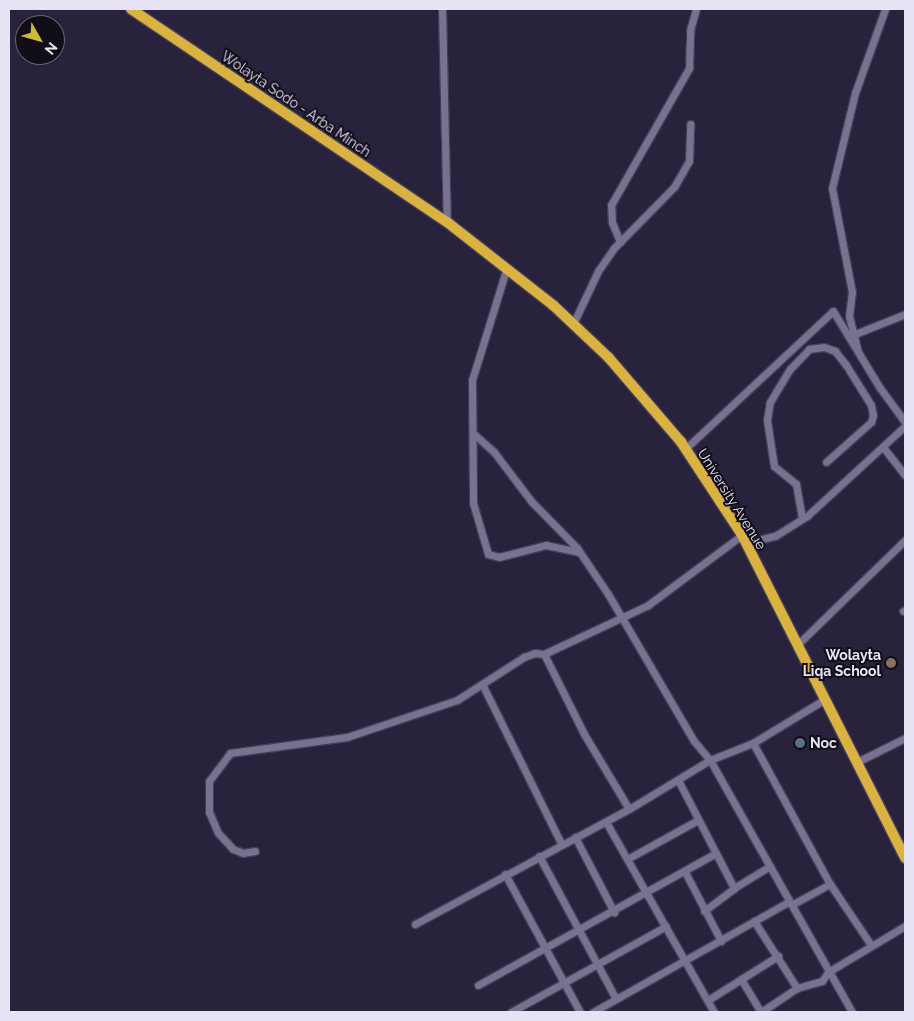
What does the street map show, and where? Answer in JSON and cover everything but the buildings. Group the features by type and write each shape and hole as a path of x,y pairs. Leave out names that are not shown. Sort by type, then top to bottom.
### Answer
{"highway":[{"name":"Wolayta Sodo - Arba Minch","path":"131,9 447,222"},
{"name":"University Avenue","path":"447,222 507,267 609,358 685,449 744,539 905,858"}],"street":[{"path":"442,9 447,222"},
{"path":"620,242 612,222 611,205 689,68 690,30 696,9"},
{"path":"858,352 849,316 852,292 832,188 855,93 885,9"},
{"path":"573,324 598,271 620,242 674,186 689,161 690,124"},
{"path":"507,267 472,380 474,434 473,503 488,554 499,557 546,545 579,552"},
{"path":"255,851 243,853 233,849 218,832 209,812 209,781 230,753 347,737 457,700 483,686 524,657 535,653 544,654 648,605 744,539 775,536 802,518 884,447 905,424 833,311 685,449"},
{"path":"854,334 905,314"},
{"path":"802,518 803,512 796,484 774,466 767,420 770,402 790,369 809,349 824,347 835,351 846,365 867,397 873,415 872,422 826,462"},
{"path":"474,434 494,452 531,502 579,552 622,617 694,741 710,760 770,866 788,902 852,1012"},
{"path":"884,447 905,475"},
{"path":"797,645 905,540"},
{"path":"544,654 584,734 629,809"},
{"path":"483,686 561,843"},
{"path":"415,924 561,843 606,822 710,760 753,743 825,699"},
{"path":"857,762 905,738"},
{"path":"753,743 830,884 870,945"},
{"path":"678,780 734,888"},
{"path":"629,858 698,820"},
{"path":"606,822 629,858 646,893 686,959 714,1012"},
{"path":"576,837 614,912"},
{"path":"478,985 614,912 716,853"},
{"path":"539,856 616,999"},
{"path":"704,911 734,888 770,866"},
{"path":"684,872 721,941"},
{"path":"504,874 580,1012"},
{"path":"593,1012 788,902 793,904 830,884"},
{"path":"754,921 797,988"},
{"path":"512,1012 598,966 666,926"},
{"path":"742,979 761,1012 797,988 822,981 828,972 870,945 905,926"},
{"path":"708,1000 778,956"}],"place":[{"name":"Wolayta Liqa School","path":"891,663"},
{"name":"Noc","path":"800,743"}]}
